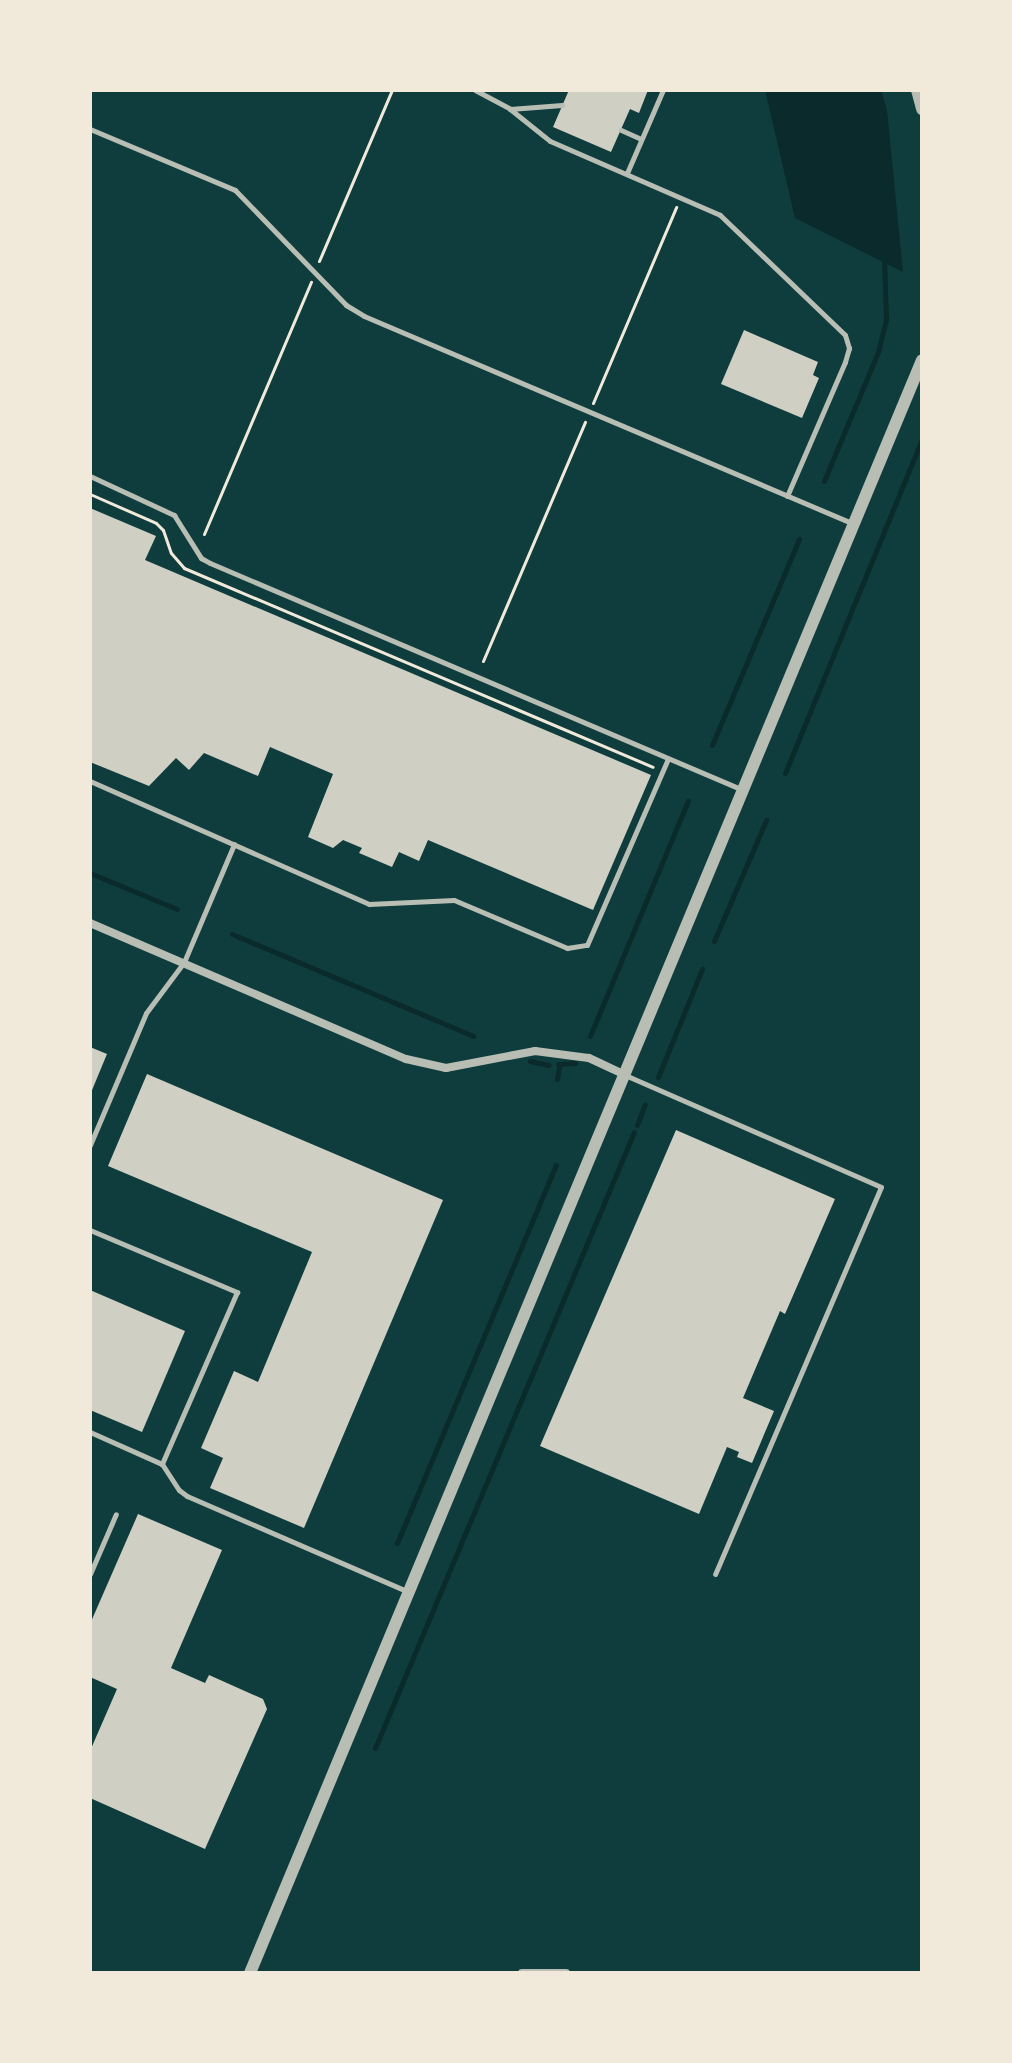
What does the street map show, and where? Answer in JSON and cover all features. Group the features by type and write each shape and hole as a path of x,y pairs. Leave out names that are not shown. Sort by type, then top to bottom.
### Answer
{"street":[{"path":"917,90 922,109"},
{"path":"250,1973 922,360"},
{"path":"90,923 406,1059 446,1068 535,1051 589,1058 624,1074"},
{"path":"522,1973 566,1973"}],"lane":[{"path":"475,90 510,109 550,141 720,215 845,335 849,348 845,362 787,496"},
{"path":"627,173 663,90"},
{"path":"510,109 562,105"},
{"path":"90,129 235,190 346,305 364,316 855,525"},
{"path":"621,130 641,139"},
{"path":"90,476 174,515 201,558 210,563 744,790"},
{"path":"90,781 369,904 454,900 567,948 587,945 668,759"},
{"path":"90,1145 146,1013 184,962 234,844"},
{"path":"624,1074 881,1187 715,1574"},
{"path":"90,1230 237,1292 162,1464"},
{"path":"90,1432 162,1464 179,1490 187,1496 410,1592"},
{"path":"90,1574 116,1514"}],"path":[{"path":"319,261 392,90"},
{"path":"593,403 676,206"},
{"path":"204,534 311,282"},
{"path":"483,661 585,422"},
{"path":"189,570 192,563"}],"water":[{"path":"765,90 881,90 887,110 903,272 795,218"}],"building":[{"path":"569,90 648,90 639,113 630,109 611,152 553,127"},
{"path":"744,330 818,362 813,375 819,378 802,418 721,384"},
{"path":"90,508 156,536 145,560 651,775 593,910 428,840 419,861 399,852 392,867 359,853 362,848 343,840 333,848 308,837 333,774 270,747 258,776 204,753 189,770 176,758 149,786 90,762"},
{"path":"90,1047 107,1054 90,1095"},
{"path":"147,1074 443,1200 304,1528 210,1488 223,1458 201,1448 234,1371 258,1382 312,1252 108,1166"},
{"path":"676,1130 835,1199 785,1314 780,1311 743,1398 774,1411 752,1463 737,1457 739,1452 727,1447 699,1514 540,1446"},
{"path":"90,1290 185,1331 142,1432 90,1410"},
{"path":"138,1514 222,1550 171,1668 205,1683 209,1675 263,1699 267,1709 205,1849 90,1798 90,1751 117,1689 90,1677 90,1624"}],"waterway":[{"path":"824,481 878,352 886,319 884,258"},
{"path":"785,773 922,439"},
{"path":"712,745 799,539"},
{"path":"590,1036 688,801"},
{"path":"714,941 766,820"},
{"path":"90,873 177,909"},
{"path":"232,934 473,1036"},
{"path":"658,1077 702,969"},
{"path":"530,1061 549,1065"},
{"path":"558,1064 575,1063"},
{"path":"557,1079 559,1068"},
{"path":"637,1125 645,1104"},
{"path":"375,1748 634,1132"},
{"path":"397,1543 556,1165"}]}
